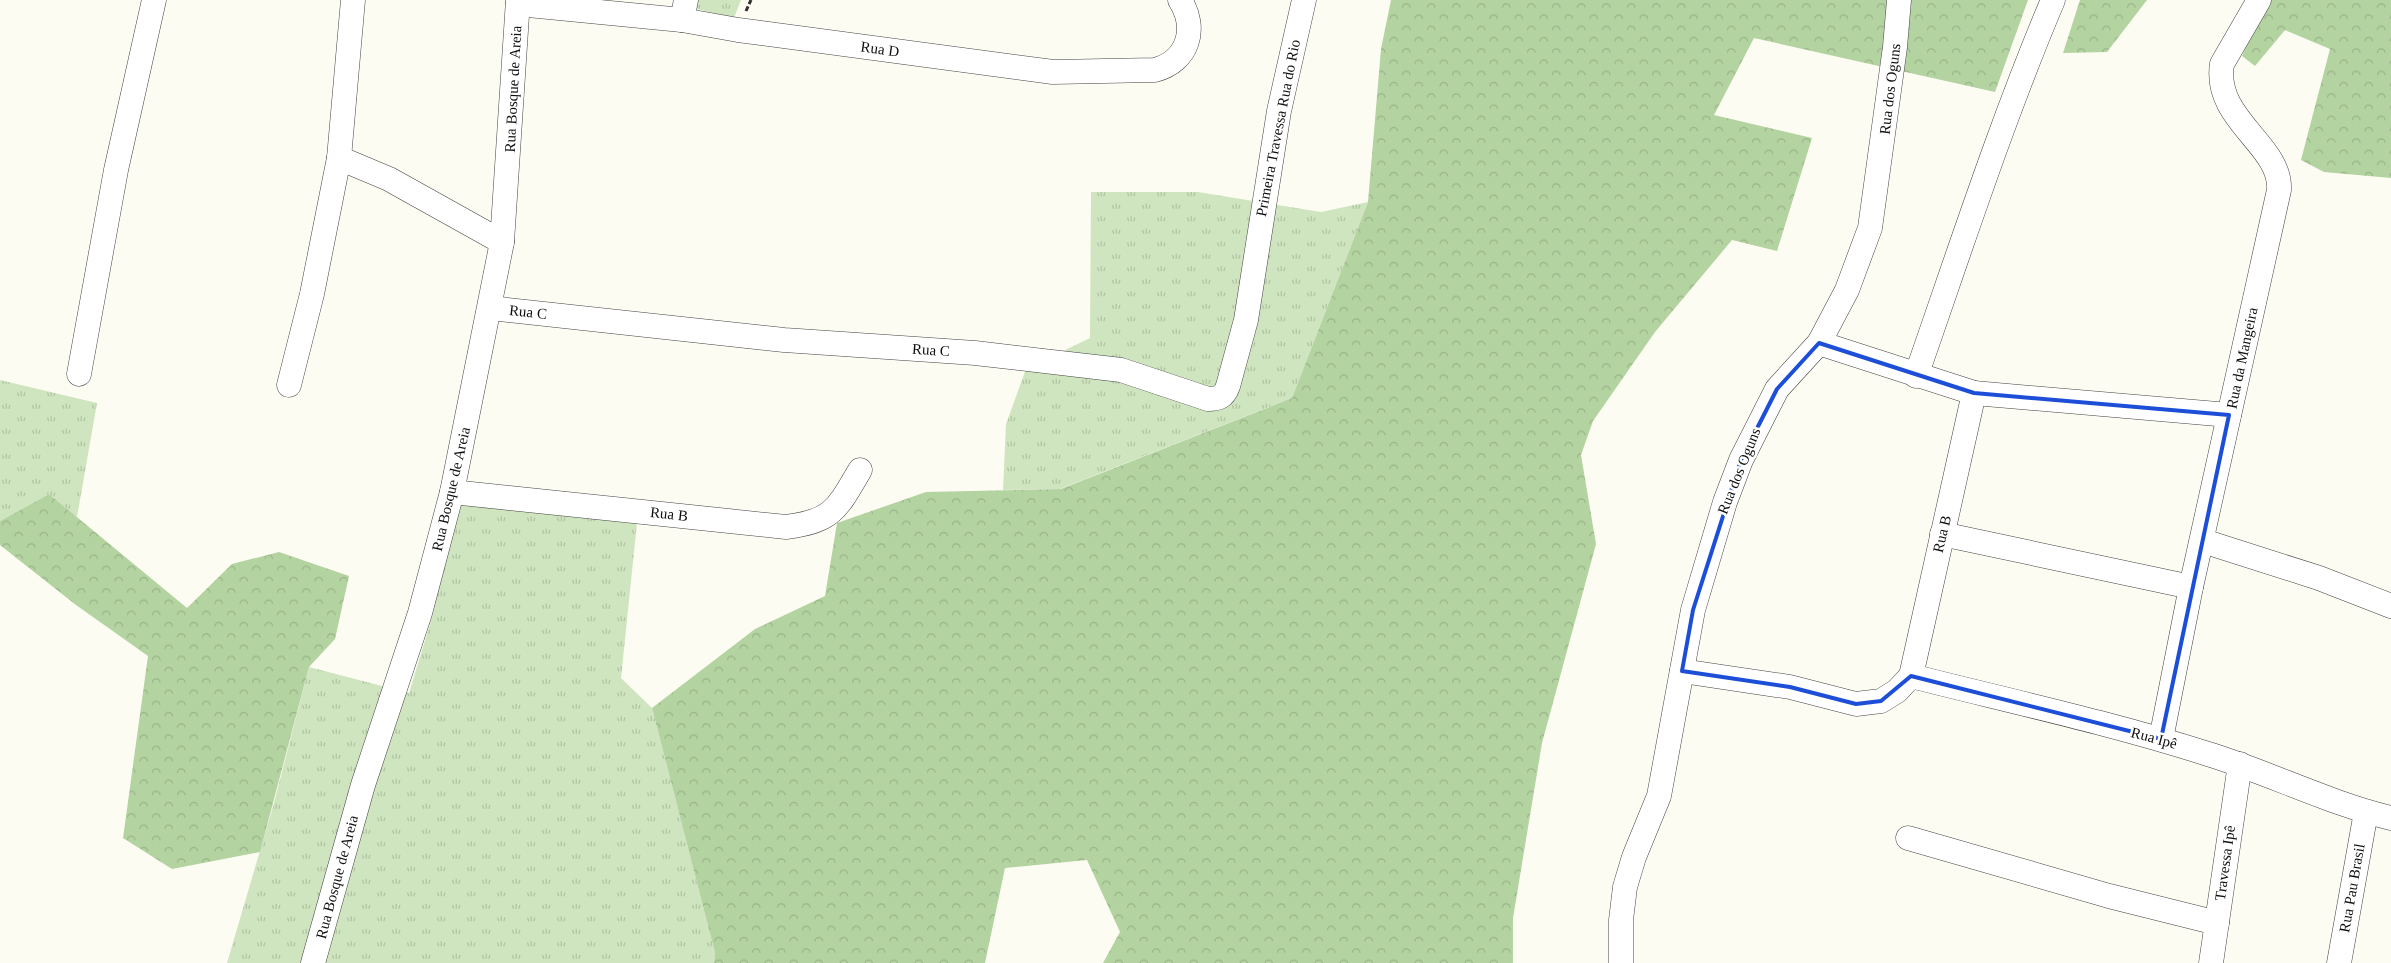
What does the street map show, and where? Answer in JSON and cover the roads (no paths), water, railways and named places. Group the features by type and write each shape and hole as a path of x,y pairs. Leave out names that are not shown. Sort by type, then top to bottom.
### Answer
{"street":[{"path":"79,374 116,170 154,0"},
{"path":"289,386 314,284 339,158 353,0"},
{"name":"Rua D","path":"518,2 684,10 738,30 1053,72 1155,70 1168,66 1177,60 1188,37 1189,24 1186,9 1180,0"},
{"name":"Primeira Travessa Rua do Rio","path":"1254,256 1279,111 1304,0"},
{"name":"Rua dos Oguns","path":"1621,963 1620,920 1625,887 1634,857 1652,816 1658,796 1693,610 1725,502 1741,460 1777,389 1819,343 1847,290 1870,228 1896,47 1899,0"},
{"path":"1916,376 2003,128 2053,0"},
{"name":"Rua da Mangeira","path":"2162,739 2192,586 2280,182 2275,167 2234,111 2225,95 2220,75 2222,64 2260,0"},
{"name":"Rua Bosque de Areia","path":"313,963 363,785 420,613 452,492 502,242 518,2"},
{"path":"339,158 389,180 502,242"},
{"name":"Rua C","path":"490,308 784,340 975,354 1111,369 1213,399 1223,396 1228,386 1246,320 1254,256"},
{"path":"1819,343 1916,376 1974,393 2229,415"},
{"name":"Rua B","path":"1911,676 1974,393"},
{"name":"Rua B","path":"452,492 786,527 822,519 835,510 860,470"},
{"path":"1942,534 2192,586"},
{"path":"2203,540 2319,578 2391,606"},
{"path":"1682,671 1790,687 1856,704 1881,701 1897,691 1911,676"},
{"name":"Rua Ipê","path":"1911,676 2162,739 2240,764 2366,812 2391,818"},
{"name":"Travessa Ipê","path":"2212,963 2240,764"},
{"name":"Rua Pau Brasil","path":"2338,963 2366,812"},
{"path":"1908,838 2109,896 2217,924"}]}
